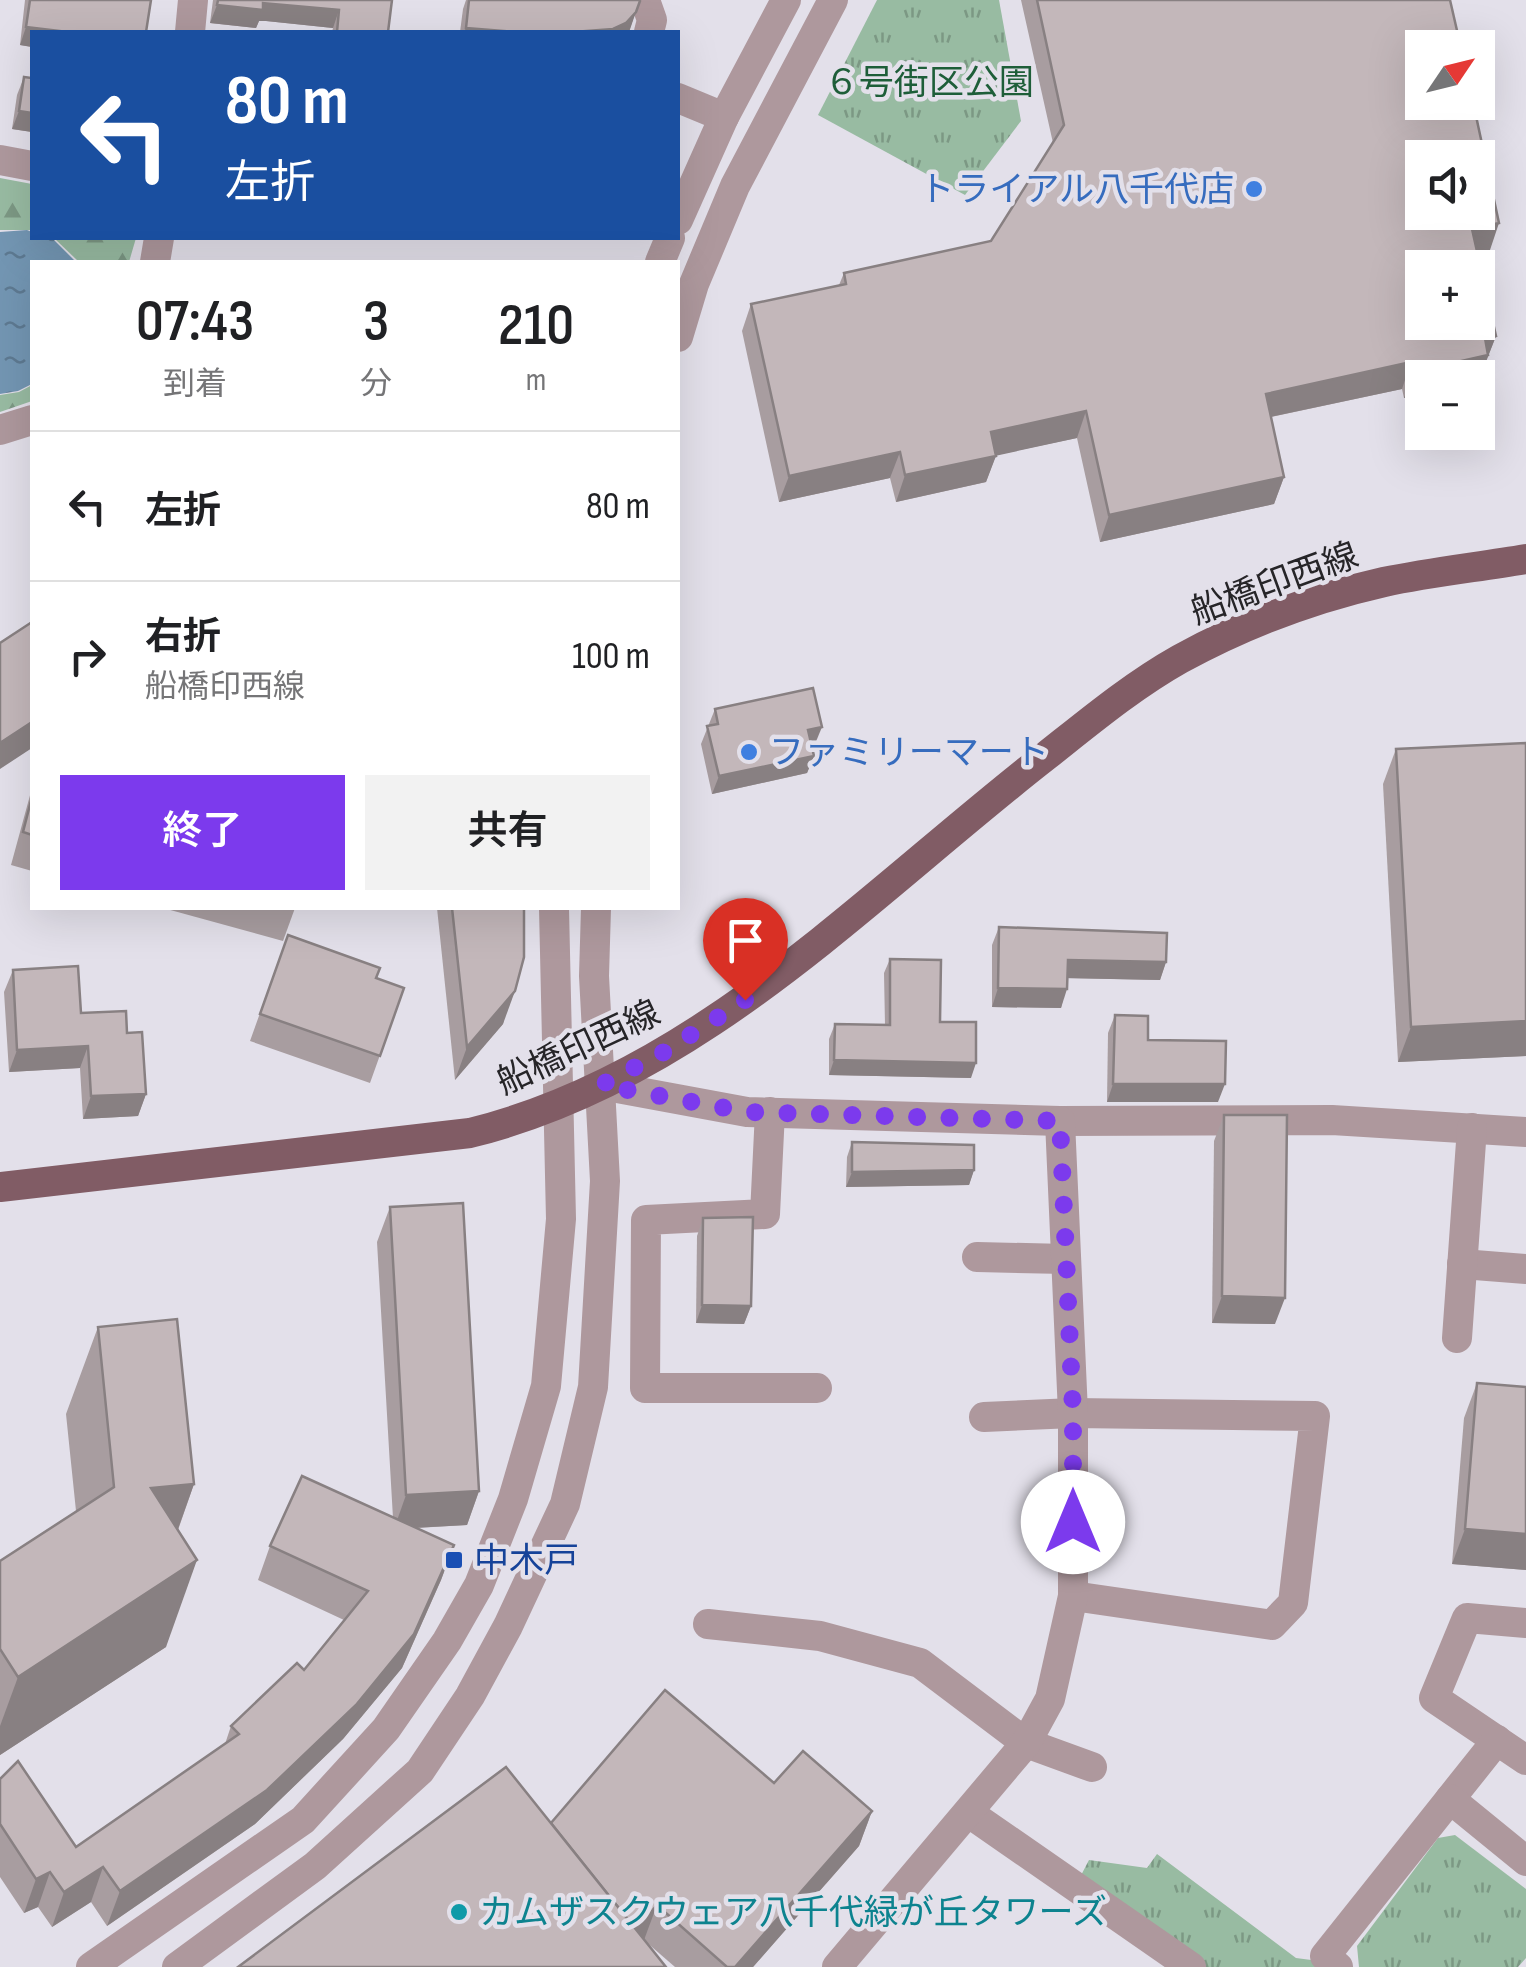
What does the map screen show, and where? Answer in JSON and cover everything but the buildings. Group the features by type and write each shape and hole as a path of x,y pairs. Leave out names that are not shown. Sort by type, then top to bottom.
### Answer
{"main road":[{"name":"船橋印西線","path":"0,1187 470,1133 508,1124 558,1104 664,1052 745,1000 1027,770 1123,696 1178,660 1247,625 1313,601 1385,582 1526,559"}],"street":[{"path":"190,30 193,0"},
{"path":"646,0 652,20 650,30"},
{"path":"680,215 724,116 786,0"},
{"path":"680,330 694,284 735,186 833,0"},
{"path":"680,99 724,116"},
{"path":"0,160 30,166"},
{"path":"0,430 30,421"},
{"path":"90,1967 303,1820 386,1730 480,1585 513,1499 546,1386 562,1220 554,910"},
{"path":"177,1967 316,1866 420,1770 470,1696 508,1626 565,1504 593,1387 604,1180 594,976 596,910"},
{"path":"601,1085 747,1112 1060,1121 1332,1120 1526,1132"},
{"path":"770,1112 765,1214 646,1220 645,1388 817,1388"},
{"path":"847,1964 1026,1743 1050,1698 1074,1596 1073,1412 1060,1121"},
{"path":"1457,1338 1472,1128"},
{"path":"977,1257 1066,1259"},
{"path":"1462,1264 1526,1270"},
{"path":"984,1416 1073,1412 1315,1416 1293,1604 1272,1626 1074,1596"},
{"path":"1526,1623 1467,1618 1434,1698 1526,1760"},
{"path":"708,1624 820,1636 920,1663 1026,1743 1092,1766"},
{"path":"1338,1967 1325,1956 1498,1740"},
{"path":"1450,1799 1526,1862"},
{"path":"969,1813 1191,1967"}],"green space":[{"name":"６号街区公園","path":"877,0 999,0 1021,121 965,195 818,115"},
{"path":"0,178 30,184 30,230 0,230"},
{"path":"56,240 135,240 130,260 77,260"},
{"path":"30,386 30,402 0,412 0,395"},
{"path":"1455,1835 1526,1889 1526,1958 1518,1967 1359,1967 1357,1946 1438,1838"},
{"path":"1157,1854 1296,1958 1319,1961 1327,1967 1200,1967 1077,1883 1089,1860 1147,1868"}],"water":[{"path":"27,230 30,240 54,240 74,260 30,260 30,385 0,394 0,232"}],"place":[{"name":"トライアル八千代店","path":"1254,189"},
{"name":"ファミリーマート","path":"749,752"},
{"name":"中木戸","path":"454,1560"},
{"name":"カムザスクウェア八千代緑が丘タワーズ","path":"459,1912"}],"route":[{"path":"745,1000 664,1052 601,1085 747,1112 1060,1121 1073,1412 1073,1522"}]}
